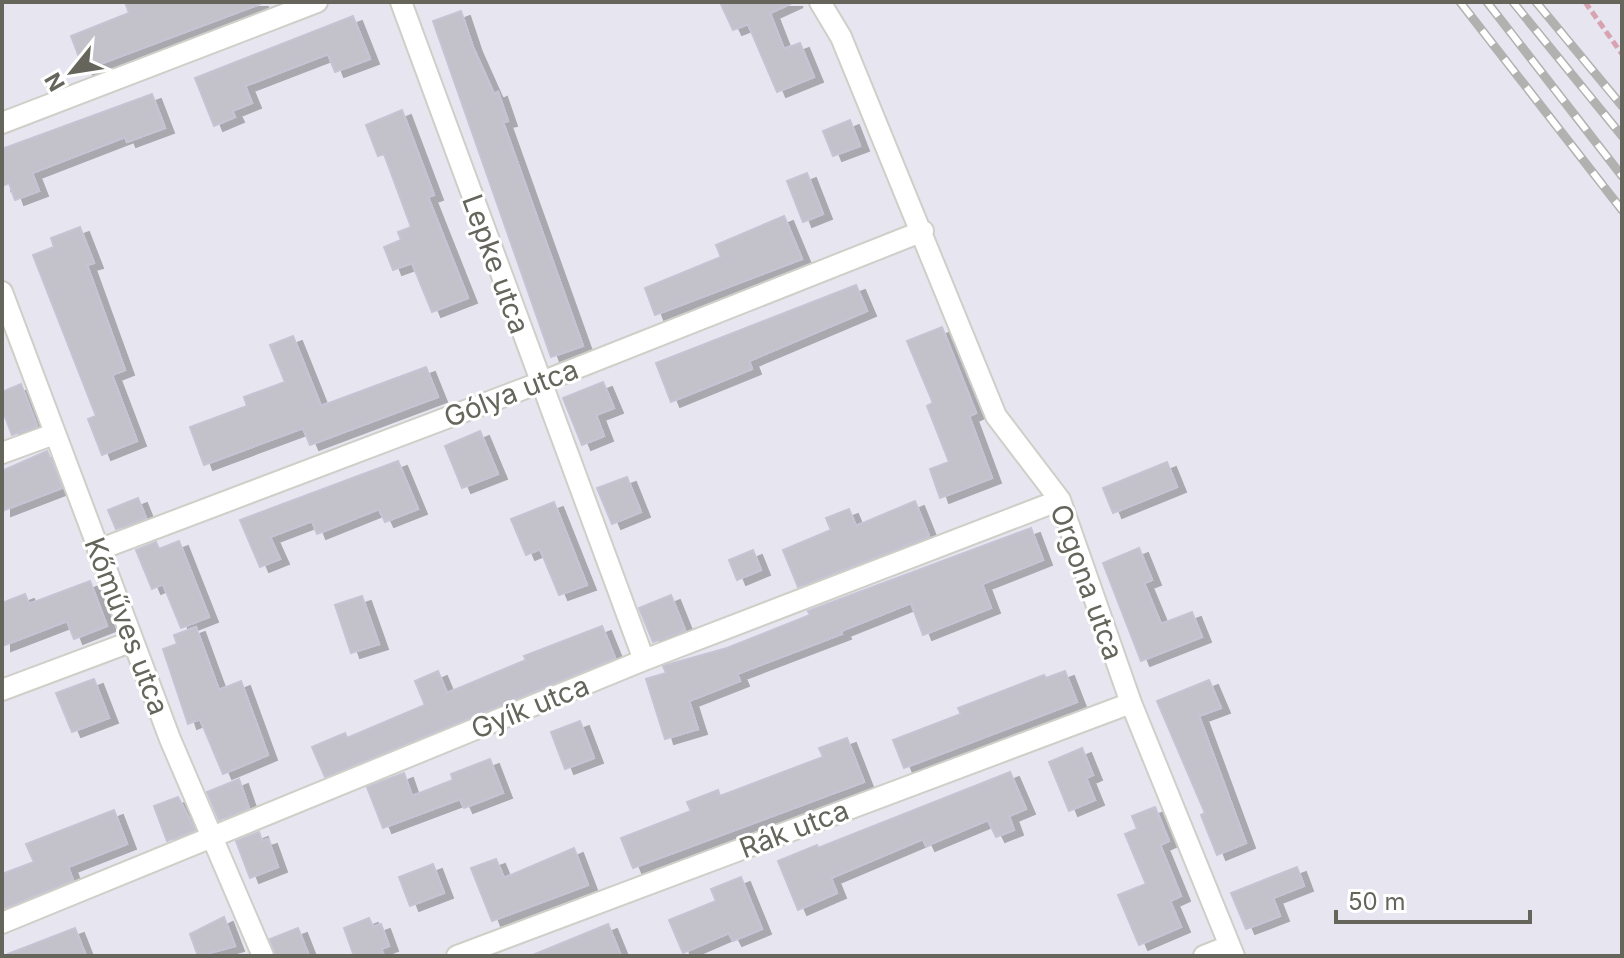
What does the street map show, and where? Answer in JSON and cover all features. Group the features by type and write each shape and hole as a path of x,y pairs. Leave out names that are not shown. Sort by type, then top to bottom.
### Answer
{"street":[{"path":"2,123 317,2"},
{"name":"Lepke utca","path":"401,2 539,383 644,660"},
{"name":"Orgona utca","path":"820,2 841,37 923,231 996,416 1060,500 1131,703 1232,951"},
{"name":"Gólya utca","path":"98,550 539,383 923,231"},
{"name":"Kőműves utca","path":"2,292 133,641 211,839 263,956"},
{"path":"2,453 54,434"},
{"name":"Gyík utca","path":"2,923 644,660 1060,500"},
{"path":"2,690 133,641"},
{"name":"Rák utca","path":"457,956 1131,703"},
{"path":"1204,956 1232,951"}],"path":[{"path":"1585,2 1622,54"}],"building":[{"path":"125,2 260,4 84,70 71,36 129,13"},
{"path":"720,2 794,2 770,13 784,49 800,43 814,77 777,92 748,24 733,30"},
{"path":"461,11 494,94 498,92 508,121 503,122 583,346 551,357 433,21"},
{"path":"353,16 370,59 335,72 328,54 245,86 252,103 232,111 235,117 214,126 195,78"},
{"path":"152,94 165,128 127,142 125,137 32,173 39,191 15,200 9,183 2,186 2,149"},
{"path":"402,110 434,195 428,197 468,298 432,312 412,263 393,270 384,247 401,240 398,232 411,227 384,154 378,156 366,125"},
{"path":"850,120 860,146 833,156 823,131"},
{"path":"807,173 823,214 803,222 787,181"},
{"path":"784,216 802,259 655,315 645,288 721,257 716,245"},
{"path":"80,227 94,263 87,265 125,370 112,375 137,441 102,455 88,419 96,416 33,255 54,247 51,238"},
{"path":"856,285 867,311 749,361 752,369 671,402 656,363"},
{"path":"942,327 976,413 969,416 992,478 940,498 930,469 949,462 927,406 933,403 907,341"},
{"path":"293,336 321,406 426,367 438,397 310,445 303,428 204,465 190,427 247,406 244,397 285,382 270,345"},
{"path":"603,382 614,408 596,415 604,436 582,445 563,398"},
{"path":"21,384 37,426 12,435 2,409 2,392"},
{"path":"480,431 498,474 462,488 445,446"},
{"path":"47,451 62,488 2,511 2,471"},
{"path":"398,461 418,509 385,522 379,509 317,534 312,521 270,537 280,559 260,567 240,520"},
{"path":"1167,462 1177,487 1113,513 1103,488"},
{"path":"627,477 641,512 612,524 597,488"},
{"path":"138,498 146,518 116,529 108,510"},
{"path":"915,501 929,536 798,587 783,550 831,530 826,518 849,509 856,526"},
{"path":"554,502 587,585 559,595 540,549 526,555 511,519"},
{"path":"1031,528 1043,560 982,584 991,608 923,635 911,603 841,631 842,634 737,674 740,681 689,701 698,729 665,739 646,679 666,673 663,666 727,648 810,615 808,611"},
{"path":"179,541 209,617 181,628 163,584 152,589 136,550 156,542 159,549"},
{"path":"1139,548 1152,580 1144,583 1161,624 1192,612 1202,637 1141,661 1103,563"},
{"path":"753,550 761,570 737,580 729,560"},
{"path":"90,581 107,626 74,639 67,621 2,646 2,603 25,594 29,604"},
{"path":"671,595 685,630 653,642 639,608"},
{"path":"362,596 379,644 351,653 335,605"},
{"path":"602,626 615,658 325,777 312,747 345,733 347,738 425,705 415,681 438,671 447,693 526,660 524,656"},
{"path":"196,627 219,690 241,681 268,755 223,774 200,719 188,724 163,649 177,644 174,635"},
{"path":"1065,671 1077,702 904,768 893,740 961,714 958,708 1044,675 1046,678"},
{"path":"94,679 109,718 72,732 56,693"},
{"path":"1209,680 1221,708 1199,716 1246,843 1217,855 1201,815 1205,813 1157,701"},
{"path":"580,721 594,758 565,769 551,732"},
{"path":"847,738 864,782 633,868 621,838 691,811 687,802 718,790 720,796 823,757 819,748"},
{"path":"1082,748 1093,775 1086,778 1095,800 1069,811 1049,762"},
{"path":"490,759 503,793 464,808 460,799 383,828 367,787 404,773 412,796 453,780 451,774"},
{"path":"1010,772 1026,809 1009,816 1014,830 996,837 988,820 926,846 923,839 831,878 837,893 798,910 778,861"},
{"path":"239,779 249,808 219,820 207,792"},
{"path":"178,797 195,830 167,841 154,806"},
{"path":"1155,807 1169,841 1160,845 1181,896 1170,901 1181,927 1139,945 1118,895 1146,884 1125,834 1137,829 1132,816"},
{"path":"114,810 127,844 68,867 73,880 2,909 2,874 34,862 26,844"},
{"path":"259,832 262,841 268,839 278,867 250,878 236,841"},
{"path":"574,848 588,885 492,921 471,868 496,859 504,878"},
{"path":"433,864 444,893 410,906 399,877"},
{"path":"1297,867 1304,886 1273,898 1280,916 1246,929 1231,893"},
{"path":"741,877 762,929 733,941 729,933 683,953 669,920 716,901 711,889"},
{"path":"224,917 235,946 198,956 190,934"},
{"path":"369,918 373,927 381,924 389,946 381,949 384,956 354,956 344,928"},
{"path":"608,924 621,956 533,956 533,955"},
{"path":"75,928 86,956 8,956 8,954"},
{"path":"298,928 309,956 276,956 270,939"}],"railway":[{"path":"1460,2 1622,210"},
{"path":"1487,2 1622,176"},
{"path":"1513,2 1622,136"},
{"path":"1536,2 1622,106"}]}
